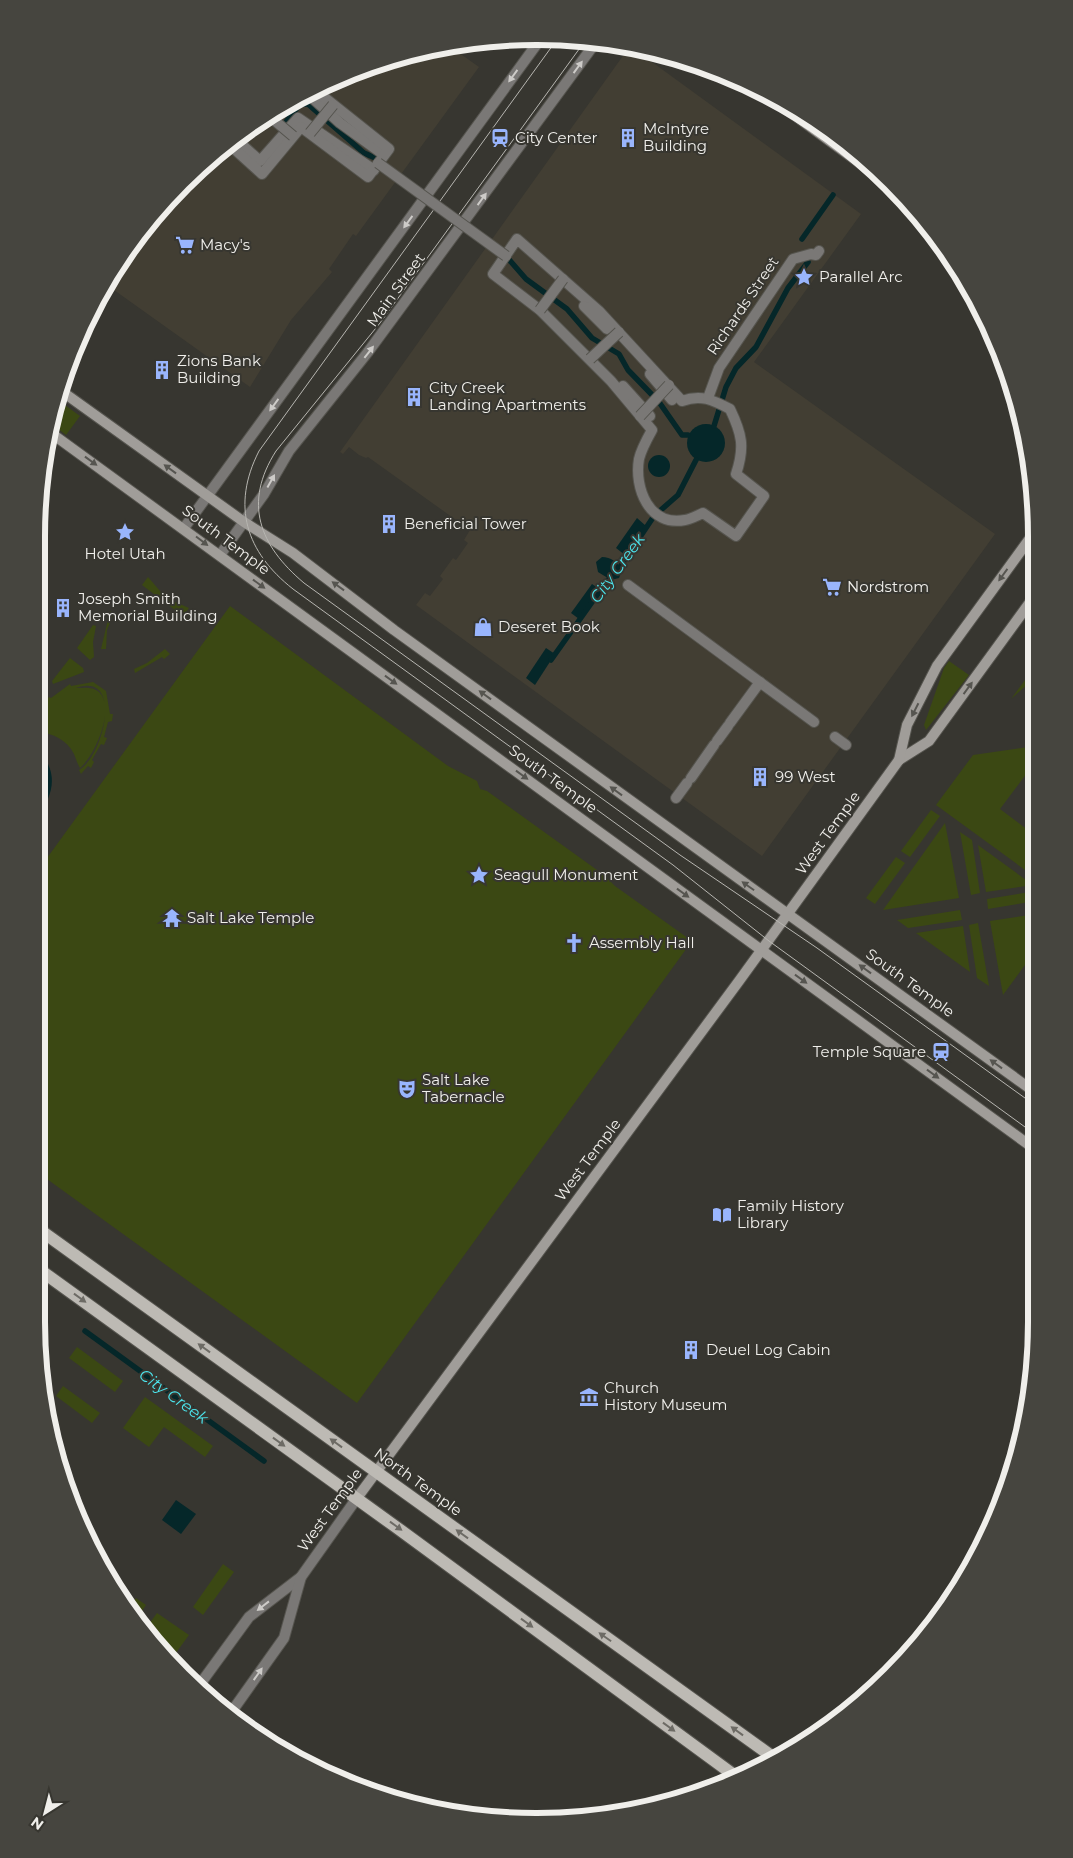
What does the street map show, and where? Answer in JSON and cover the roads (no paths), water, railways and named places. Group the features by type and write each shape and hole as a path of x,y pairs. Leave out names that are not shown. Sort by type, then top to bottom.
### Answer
{"main road":[{"name":"North Temple","path":"45,1234 769,1754"},
{"path":"45,1274 357,1498 731,1773"}],"street":[{"name":"Main Street","path":"184,528 536,45"},
{"name":"Main Street","path":"220,555 244,522 289,451 368,352 592,48"},
{"path":"234,149 262,174 301,126 368,177 389,148 321,95"},
{"path":"313,99 379,163"},
{"path":"310,133 333,105"},
{"path":"241,144 260,161 298,118 379,163 506,256"},
{"path":"274,121 293,136"},
{"path":"517,239 563,279 619,332 682,401 693,397 708,398 730,409 742,437 742,456 736,474 764,496 736,536 703,513 685,521 669,519 650,509 642,500 638,478 639,457 652,430 590,359 540,310 493,274 514,244 517,239"},
{"path":"514,244 564,286 642,364 672,400"},
{"name":"Richards Street","path":"708,398 719,368 793,260 811,254 816,255 819,251"},
{"path":"496,270 546,309 587,347 650,416"},
{"path":"540,310 563,279"},
{"path":"590,359 619,332"},
{"path":"640,416 669,385"},
{"name":"South Temple","path":"66,395 207,496 357,599 394,630 1028,1087"},
{"name":"South Temple","path":"55,435 1028,1144"},
{"name":"West Temple","path":"202,1681 249,1616 301,1577 376,1472 762,950 899,760 908,725 937,666 1028,541"},
{"path":"628,585 814,722"},
{"name":"West Temple","path":"899,760 930,741 1028,605"},
{"path":"676,798 760,682"},
{"path":"835,737 846,745"},
{"name":"West Temple","path":"234,1709 284,1638 301,1577"}],"water":[{"path":"706,424 720,429 725,443 720,457 706,462 692,457 687,443 692,429"},
{"path":"659,455 667,458 670,466 667,474 659,477 651,474 648,466 651,458"},
{"path":"637,518 646,526 625,555 616,548"},
{"path":"602,557 614,560 622,570 619,578 611,580 598,572 596,562"},
{"path":"592,584 601,590 579,619 571,613"},
{"path":"546,648 555,654 535,685 526,678"},
{"path":"45,762 48,764 52,778 45,804"},
{"path":"176,1500 196,1514 181,1534 162,1520"}],"waterway":[{"path":"306,103 364,153 382,161"},
{"path":"282,127 297,108"},
{"name":"City Creek","path":"802,239 833,195"},
{"path":"505,255 526,279 567,309 592,338 619,354 628,370 659,402 682,435 688,435"},
{"name":"City Creek","path":"714,426 726,387 736,368 756,347 788,288 808,262"},
{"name":"City Creek","path":"551,660 607,581 620,567 654,516 678,495 696,460"},
{"name":"City Creek","path":"85,1331 264,1461"}],"tram line":[{"path":"553,46 259,451 250,471 245,509 248,527 254,544 264,560 293,589 673,865 769,941 1028,1129"},
{"path":"581,47 380,323 276,451 266,470 260,488 258,506 267,538 276,554 304,583 680,855 817,948 1028,1100"}],"place":[{"name":"City Center","path":"500,138"},
{"name":"McIntyre Building","path":"628,138"},
{"name":"Macy's","path":"185,245"},
{"name":"Parallel Arc","path":"804,277"},
{"name":"Zions Bank Building","path":"162,370"},
{"name":"City Creek Landing Apartments","path":"414,397"},
{"name":"Beneficial Tower","path":"389,524"},
{"name":"Hotel Utah","path":"125,532"},
{"name":"Nordstrom","path":"832,587"},
{"name":"Joseph Smith Memorial Building","path":"63,608"},
{"name":"Deseret Book","path":"483,627"},
{"name":"99 West","path":"760,777"},
{"name":"Seagull Monument","path":"479,875"},
{"name":"Salt Lake Temple","path":"172,918"},
{"name":"Assembly Hall","path":"574,943"},
{"name":"Temple Square","path":"941,1052"},
{"name":"Salt Lake Tabernacle","path":"407,1089"},
{"name":"Family History Library","path":"722,1215"},
{"name":"Deuel Log Cabin","path":"691,1350"},
{"name":"Church History Museum","path":"589,1397"}]}
